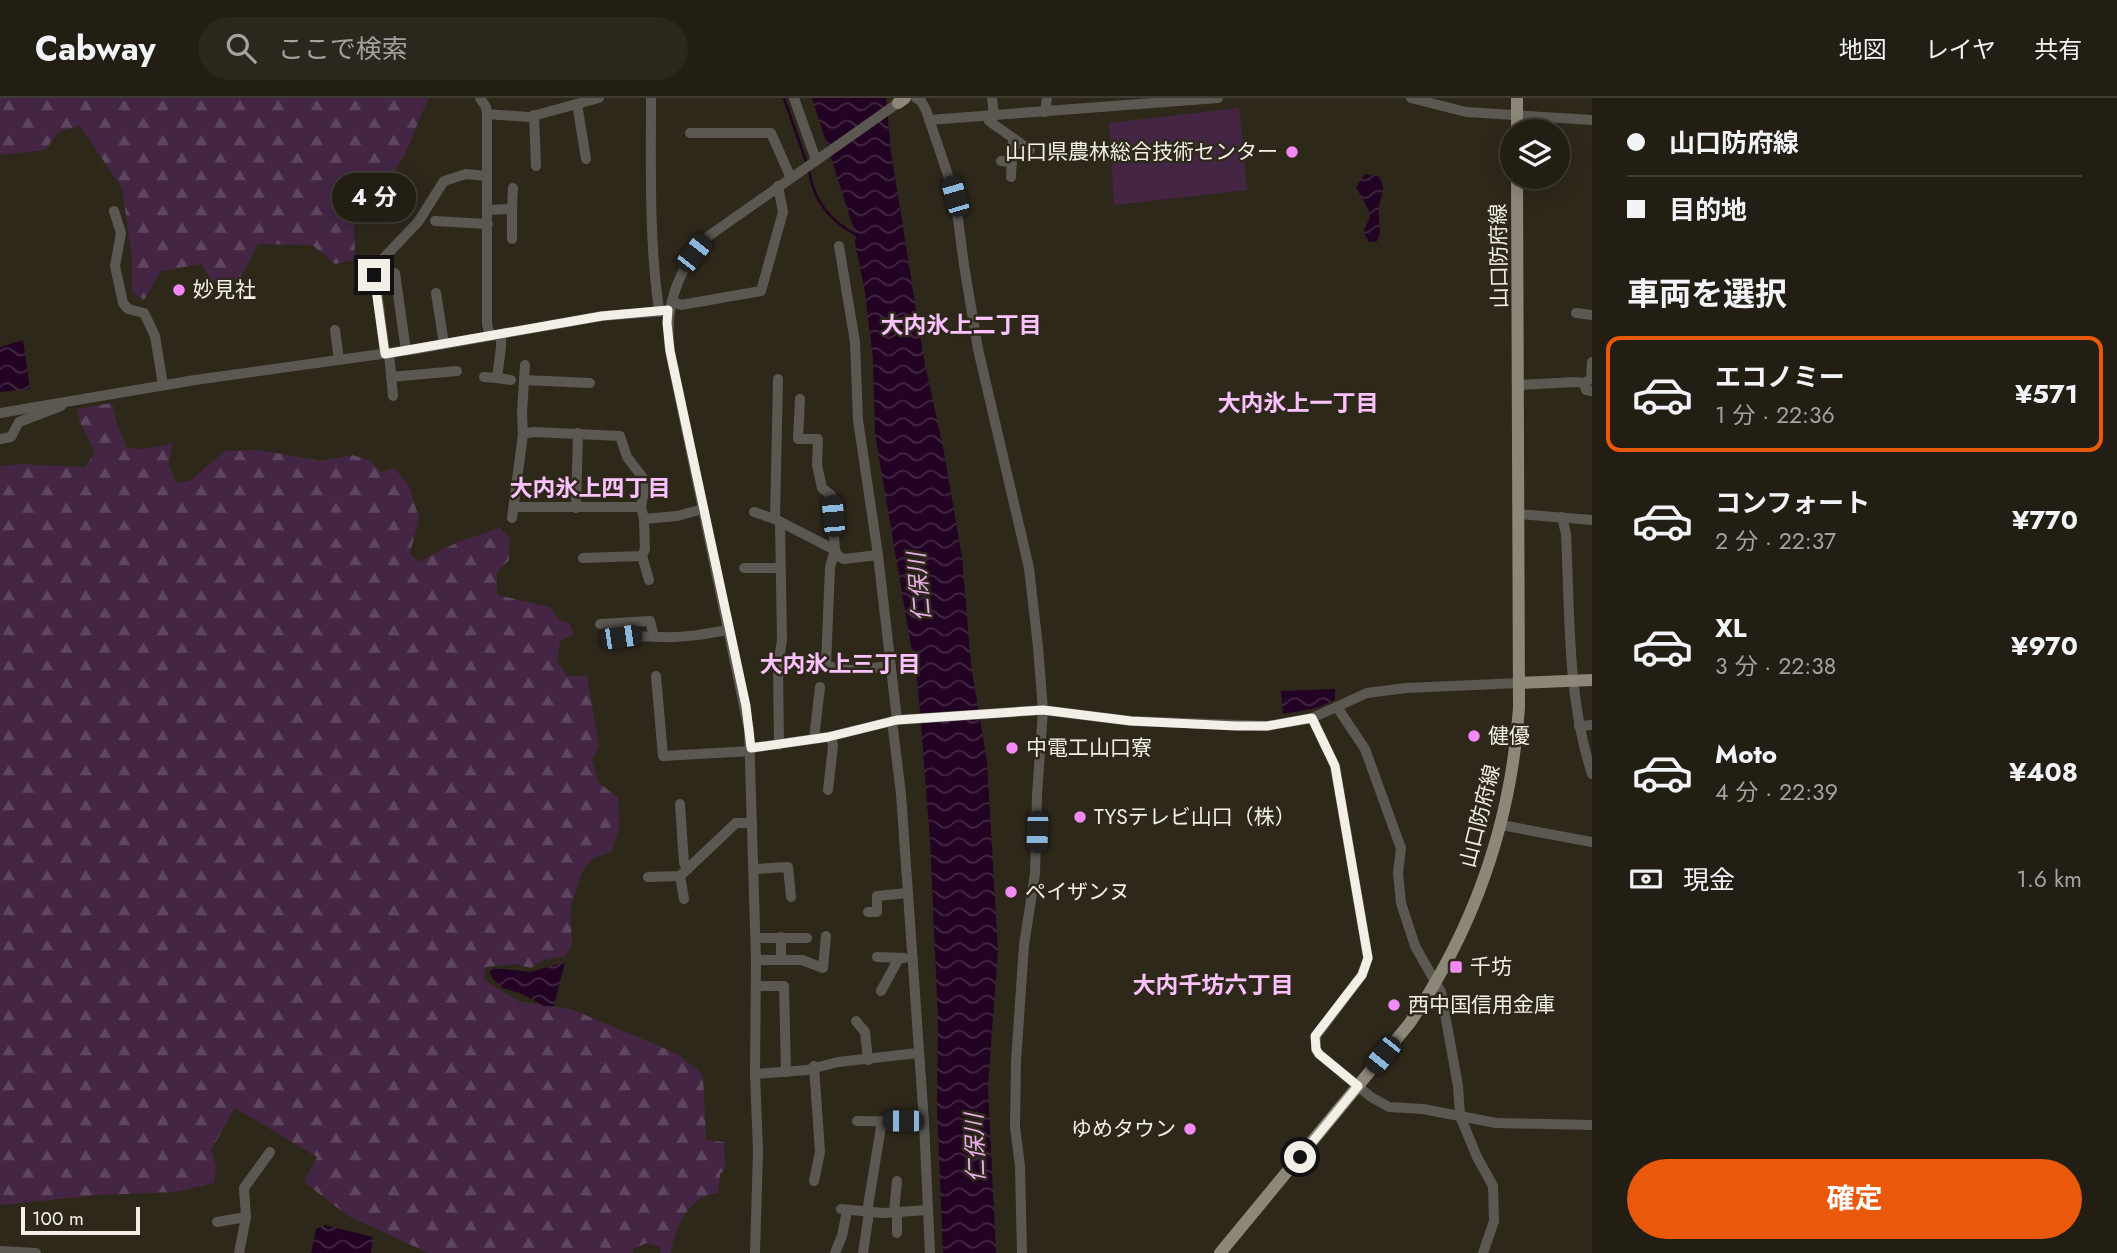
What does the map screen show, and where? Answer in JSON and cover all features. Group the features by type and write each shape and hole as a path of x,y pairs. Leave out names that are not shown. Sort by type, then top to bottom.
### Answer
{"main road":[{"path":"1517,98 1517,119"},
{"name":"山口防府線","path":"1220,1253 1409,1024 1436,982 1474,905 1501,825 1515,749 1519,683 1517,189"},
{"path":"1519,683 1592,680"}],"street":[{"path":"480,98 487,114 487,317 501,347 497,378"},
{"path":"487,114 534,115 599,98"},
{"path":"650,98 654,273 667,307 670,351 746,706 751,749 757,960 755,1074 758,1151 755,1253"},
{"path":"794,98 820,157"},
{"path":"916,98 921,101 929,120 955,196 978,349 1029,568 1034,604 1043,710 1035,874 1024,945 1016,1062 1022,1253"},
{"path":"992,98 989,121 1030,150"},
{"path":"1045,112 1047,98"},
{"path":"929,120 1045,112 1104,103 1219,98"},
{"path":"1411,98 1466,112 1592,120"},
{"path":"667,307 685,267 703,240 900,102"},
{"path":"577,104 586,159"},
{"path":"534,115 536,166"},
{"path":"690,133 771,133 790,178"},
{"path":"1011,177 1006,161 1013,138"},
{"path":"393,396 374,275 376,266 418,222 443,181 466,174 486,176"},
{"path":"0,413 163,385 406,351 761,291 783,212 778,186"},
{"path":"512,239 513,188"},
{"path":"488,210 512,209"},
{"path":"114,211 121,233 115,266 123,303 128,309 144,313 155,336 163,385"},
{"path":"435,221 488,224"},
{"path":"839,246 855,342 858,420 878,555 897,720 924,1122 930,1253"},
{"path":"395,273 400,289 397,312 406,351"},
{"path":"436,293 444,344"},
{"path":"1576,313 1592,315"},
{"path":"335,330 340,360"},
{"path":"1519,385 1588,387 1592,362"},
{"path":"525,365 523,434 513,512 641,508"},
{"path":"391,377 457,370"},
{"path":"484,377 511,380"},
{"path":"778,379 778,521 782,640 778,664 779,745"},
{"path":"524,380 590,383"},
{"path":"800,399 798,439 818,439 817,465 821,488 831,495 835,550 830,567 826,665"},
{"path":"0,439 11,437 19,422 59,407 67,401"},
{"path":"523,434 534,432 620,436 627,457 645,485 641,508 645,549 642,556 649,580"},
{"path":"576,508 578,433"},
{"path":"643,519 677,516 704,509"},
{"path":"754,512 835,550 838,556 844,559 878,555"},
{"path":"1519,514 1592,520"},
{"path":"1562,517 1566,534 1579,726 1592,775"},
{"path":"583,558 642,556"},
{"path":"744,568 780,568"},
{"path":"600,624 650,621 654,636"},
{"path":"611,640 641,635 686,636 728,630"},
{"path":"811,664 850,670 891,666"},
{"path":"656,676 663,756 779,745 897,720 1043,710 1131,721 1267,726 1312,718 1356,696 1389,690 1519,683"},
{"path":"814,739 820,687"},
{"path":"1337,707 1365,749 1401,848 1398,873 1401,903 1415,946 1436,982 1444,1003 1460,1116 1493,1186 1494,1221 1483,1253"},
{"path":"1312,718 1335,766 1368,958 1362,975 1315,1036 1319,1054 1371,1097 1389,1107 1423,1109 1479,1122 1592,1125"},
{"path":"1579,726 1592,725"},
{"path":"828,790 834,746 831,736"},
{"path":"680,804 684,899"},
{"path":"648,877 684,873 736,823 752,823"},
{"path":"1501,825 1592,842"},
{"path":"754,869 788,867 791,897"},
{"path":"868,912 877,912 877,896 908,893"},
{"path":"781,936 781,960"},
{"path":"757,960 802,960 823,968 826,936"},
{"path":"756,937 807,938"},
{"path":"877,957 911,958"},
{"path":"881,991 900,958"},
{"path":"756,986 784,986 786,1072"},
{"path":"856,1021 865,1032 868,1060"},
{"path":"755,1074 807,1070 814,1066 838,1062 918,1053"},
{"path":"814,1066 820,1152 814,1181"},
{"path":"857,1121 924,1122"},
{"path":"863,1253 882,1121"},
{"path":"239,1253 246,1217 244,1188 270,1152"},
{"path":"897,1181 897,1233"},
{"path":"835,1253 842,1236 844,1210 928,1210"},
{"path":"216,1222 246,1217"},
{"path":"0,1251 36,1253"}],"green space":[{"path":"0,98 429,98 399,165 354,224 355,259 335,264 312,245 258,244 240,278 214,284 201,264 161,271 144,300 132,292 132,258 122,188 80,126 59,131 45,150 0,155"},
{"path":"1239,108 1247,190 1114,205 1109,123"},
{"path":"112,403 127,448 145,449 173,443 168,465 177,484 191,480 225,451 259,450 321,461 352,455 369,460 381,472 394,468 409,486 419,518 410,553 418,562 460,541 500,528 510,538 509,560 497,572 497,595 550,607 559,620 569,623 574,635 560,641 557,661 567,676 587,676 599,747 592,759 598,782 618,798 619,828 612,851 592,859 582,872 570,909 572,944 565,956 544,960 531,968 515,964 485,967 484,980 520,1002 571,1009 678,1054 703,1075 706,1140 724,1142 725,1169 720,1174 718,1193 699,1200 685,1214 671,1253 661,1253 660,1247 646,1243 633,1249 633,1253 429,1253 348,1216 304,1182 317,1157 235,1108 211,1150 216,1166 214,1183 175,1192 99,1195 0,1205 0,466 18,464 85,467 95,452 80,422 77,409"}],"water":[{"name":"仁保川","path":"812,98 886,98 891,152 924,359 944,452 962,557 971,665 987,761 998,950 988,1086 996,1253 943,1253 937,1106 938,1019 930,840 918,687 875,434 873,359 856,236"},
{"path":"1365,174 1378,176 1383,184 1379,213 1380,235 1376,242 1369,242 1363,232 1370,217 1356,187"},
{"path":"23,340 30,389 0,392 0,347"},
{"path":"1335,689 1335,700 1316,708 1283,714 1281,691"},
{"path":"565,962 554,1006 544,1006 522,994 503,988 489,972 494,968 531,972"},
{"path":"325,1225 373,1237 371,1253 311,1253 316,1229"}],"waterway":[{"path":"784,98 807,164"},
{"path":"809,171 819,201 838,223 856,235"}],"place":[{"name":"山口県農林総合技術センター","path":"1292,152"},
{"name":"妙見社","path":"179,290"},
{"name":"健優","path":"1474,736"},
{"name":"中電工山口寮","path":"1012,748"},
{"name":"TYSテレビ山口（株）","path":"1080,817"},
{"name":"ペイザンヌ","path":"1011,892"},
{"name":"千坊","path":"1456,967"},
{"name":"西中国信用金庫","path":"1394,1005"},
{"name":"ゆめタウン","path":"1190,1129"}],"district":[{"name":"大内氷上二丁目","path":"961,325"},
{"name":"大内氷上一丁目","path":"1298,403"},
{"name":"大内氷上四丁目","path":"590,488"},
{"name":"大内氷上三丁目","path":"840,664"},
{"name":"大内千坊六丁目","path":"1213,985"}],"route":[{"path":"374,275 385,354 602,316 668,310 667,334 670,351 746,706 751,748 828,737 897,720 1043,710 1131,721 1236,726 1267,726 1312,718 1335,766 1368,958 1362,975 1315,1036 1319,1054 1358,1086 1300,1157"}]}
